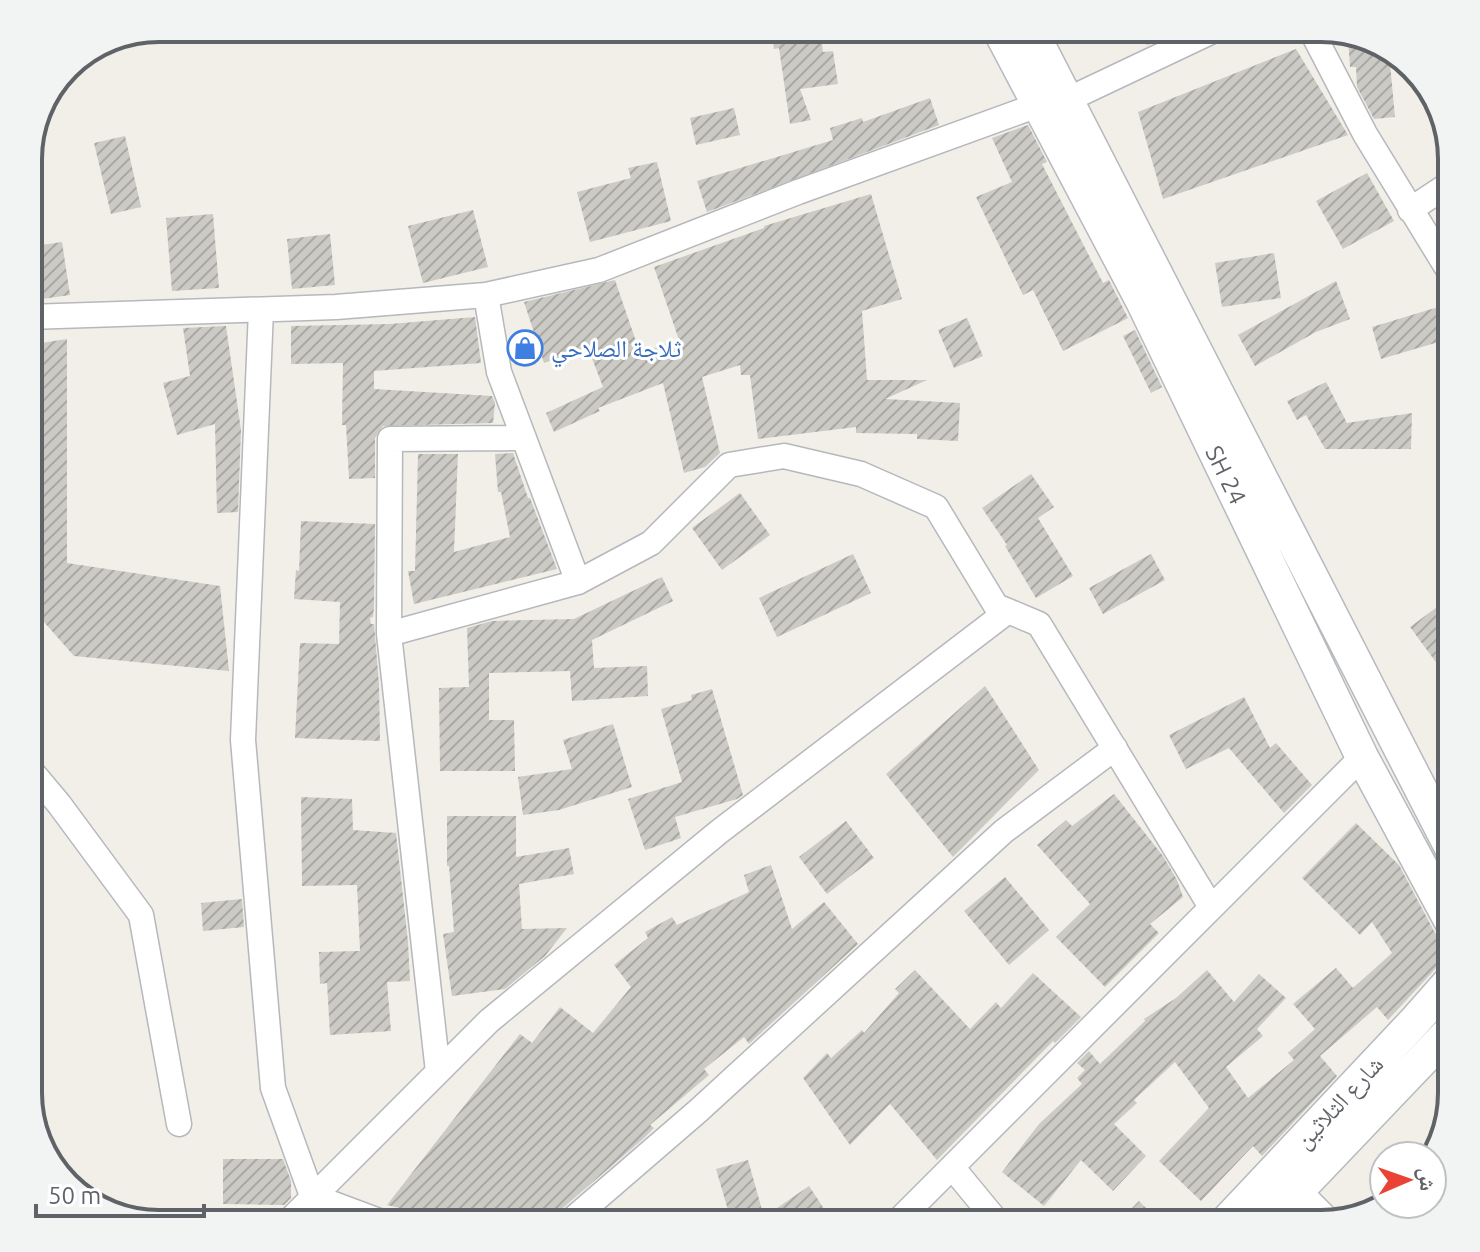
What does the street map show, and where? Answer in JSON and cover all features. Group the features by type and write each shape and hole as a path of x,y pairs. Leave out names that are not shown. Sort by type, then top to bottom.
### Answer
{"street":[{"name":"SH 24","path":"1008,42 1052,103 1438,823"},
{"name":"SH 24","path":"1034,42 1052,103 1142,301 1362,757 1438,898"},
{"path":"42,317 336,307 486,295 599,270 798,192 1052,103 1188,42"},
{"path":"1317,42 1365,134 1438,254"},
{"path":"1410,210 1438,191"},
{"path":"486,295 499,372 578,582"},
{"path":"261,310 243,740 273,1088 312,1196 350,1210"},
{"path":"438,1072 389,634 390,439 524,438"},
{"path":"389,634 578,582 651,543 729,465 784,456 861,474 936,507 996,606 1039,624 1211,907"},
{"path":"299,1210 489,1021 720,831 1008,611"},
{"path":"583,1210 698,1111 1004,831 1115,748"},
{"path":"909,1210 1362,757"},
{"path":"1413,776 1438,795"},
{"path":"42,784 141,915 179,1124"},
{"name":"شارع الثلاثين","path":"1237,1210 1438,995"},
{"name":"شارع الثلاثين","path":"1279,1210 1438,1044"},
{"path":"952,1167 987,1210"},
{"path":"1298,1190 1318,1210"}],"building":[{"path":"773,42 822,42 823,52 833,51 838,84 800,89 811,120 790,124 779,48 774,49"},
{"path":"1349,45 1366,51 1390,65 1395,117 1374,119 1357,87 1356,67 1350,67"},
{"path":"1296,49 1348,135 1163,199 1138,112"},
{"path":"930,98 939,125 707,212 697,181 833,140 830,128 862,118 863,122"},
{"path":"734,108 740,135 696,145 690,118"},
{"path":"1028,125 1047,162 1042,164 1103,283 1109,280 1128,318 1063,351 1033,290 1023,295 976,197 1012,182 992,138"},
{"path":"125,136 141,207 111,214 94,143"},
{"path":"657,162 671,221 590,242 577,192 631,178 628,168"},
{"path":"1367,173 1394,221 1343,249 1316,201"},
{"path":"871,194 902,299 862,311 867,380 927,380 885,399 960,403 958,441 917,439 917,434 856,433 856,427 758,439 750,375 741,375 740,365 702,377 720,453 705,467 684,473 663,383 598,408 600,411 554,432 546,413 603,387 588,348 544,363 524,302 615,280 640,353 679,340 654,267 764,226"},
{"path":"473,210 488,267 423,283 408,226"},
{"path":"213,214 219,288 172,291 166,218"},
{"path":"330,234 335,285 292,289 287,239"},
{"path":"62,242 70,295 42,299 42,245"},
{"path":"1274,253 1281,298 1222,307 1215,263"},
{"path":"1336,281 1350,319 1316,332 1255,366 1238,335"},
{"path":"1438,307 1438,342 1381,359 1372,327"},
{"path":"475,317 481,363 374,371 374,389 492,396 495,403 493,423 383,426 375,438 375,478 349,479 346,425 342,425 343,363 291,364 291,326 390,324"},
{"path":"967,318 983,356 954,368 938,330"},
{"path":"226,326 241,430 238,512 217,513 215,424 177,435 163,383 190,376 183,328"},
{"path":"1135,330 1162,387 1151,393 1123,336"},
{"path":"67,339 67,563 220,586 229,671 74,656 42,620 42,343"},
{"path":"1326,382 1347,423 1412,413 1411,449 1325,449 1306,415 1297,420 1287,401"},
{"path":"513,453 557,569 414,604 408,571 415,571 418,454 458,454 454,552 510,537 501,492 498,492 495,454"},
{"path":"1031,474 1054,507 1038,518 1073,576 1036,598 1007,545 982,508"},
{"path":"740,493 770,535 722,570 692,528"},
{"path":"301,521 375,524 374,606 373,617 370,618 371,624 374,624 379,684 380,741 295,738 300,643 339,644 340,602 294,599 296,570 299,571"},
{"path":"853,554 871,593 777,637 759,598"},
{"path":"1151,554 1165,580 1103,614 1089,588"},
{"path":"662,577 673,601 592,640 594,668 647,666 648,696 572,701 570,671 489,673 489,720 514,720 515,771 440,771 439,688 469,687 467,628 492,621 574,619"},
{"path":"1438,606 1438,665 1410,627"},
{"path":"985,686 1039,770 953,857 886,774"},
{"path":"712,689 743,795 675,817 681,838 645,850 628,799 682,782 661,709 692,700 691,695"},
{"path":"1244,697 1270,748 1276,743 1312,785 1284,813 1229,748 1186,769 1169,735"},
{"path":"613,724 632,787 559,810 523,815 518,777 572,769 563,740"},
{"path":"1114,794 1163,856 1183,897 1150,924 1159,933 1105,987 1056,937 1090,904 1037,845 1066,820 1072,826"},
{"path":"301,797 352,799 353,830 396,833 410,981 387,982 391,1031 330,1035 327,983 320,984 319,952 360,951 357,885 302,886"},
{"path":"447,816 516,816 516,857 569,848 574,874 519,884 522,929 567,928 545,956 505,989 452,996 443,934 454,932 447,866"},
{"path":"846,821 874,858 827,894 799,857"},
{"path":"1356,823 1399,865 1438,935 1438,966 1388,1020 1377,1007 1320,1056 1337,1076 1262,1156 1253,1146 1201,1201 1159,1161 1209,1108 1175,1062 1134,1100 1137,1103 1114,1124 1146,1156 1113,1191 1081,1160 1044,1206 1002,1172 1039,1124 1082,1084 1077,1078 1085,1070 1077,1063 1089,1051 1100,1064 1144,1019 1176,998 1207,970 1234,1002 1259,974 1286,998 1257,1029 1263,1036 1226,1067 1248,1098 1294,1060 1288,1053 1315,1029 1293,1004 1336,968 1353,988 1392,953 1372,922 1360,935 1302,878"},
{"path":"771,865 792,929 824,902 858,944 749,1044 744,1037 704,1069 709,1075 650,1125 654,1128 643,1139 560,1210 408,1210 387,1205 520,1034 532,1043 560,1007 593,1033 631,987 614,965 648,938 645,932 672,917 677,925 749,892 744,875"},
{"path":"1005,877 1049,930 1009,965 964,911"},
{"path":"242,899 244,927 203,931 201,903"},
{"path":"915,970 970,1029 996,1002 1001,1008 1033,973 1081,1017 1055,1043 1053,1041 937,1160 890,1104 850,1145 803,1078 827,1053 831,1058 862,1030 864,1033 899,993 895,989"},
{"path":"223,1159 283,1159 291,1181 291,1198 284,1205 223,1204"},
{"path":"748,1160 762,1210 728,1210 716,1169"},
{"path":"809,1186 825,1210 774,1210"},
{"path":"1139,1201 1148,1210 1130,1210"}],"place":[{"name":"ثلاجة الصلاحي","path":"525,348"}]}
